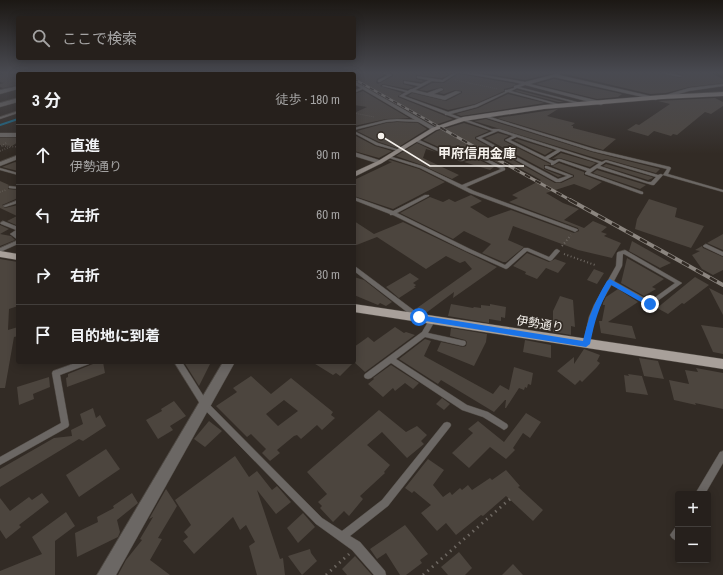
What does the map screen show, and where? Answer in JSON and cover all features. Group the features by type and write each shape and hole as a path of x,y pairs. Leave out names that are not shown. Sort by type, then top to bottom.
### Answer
{"main road":[{"path":"356,174 380,162 434,129 462,119 527,109 632,100"},
{"path":"0,254 16,256"},
{"name":"伊勢通り","path":"356,308 723,364"}],"street":[{"path":"384,100 434,129"},
{"path":"588,100 601,103"},
{"path":"0,106 16,101"},
{"path":"2,136 16,135"},
{"path":"356,155 380,162"},
{"path":"0,164 16,158"},
{"path":"106,575 228,364"}],"lane":[{"path":"411,100 492,130 498,130 602,163"},
{"path":"446,114 476,106 488,100"},
{"path":"540,100 564,106"},
{"path":"566,100 583,104"},
{"path":"0,118 16,113"},
{"path":"483,116 593,150 669,168 665,175"},
{"path":"356,130 391,120 420,121"},
{"path":"498,130 478,138 558,181 571,176 546,167"},
{"path":"356,132 377,144 398,150"},
{"path":"516,136 507,140 554,163"},
{"path":"416,140 461,160 475,154 504,169 462,187"},
{"path":"545,159 560,150"},
{"path":"580,156 593,150"},
{"path":"388,157 421,167 462,187 575,230"},
{"path":"537,170 558,160 590,171 606,161 658,177"},
{"path":"598,167 648,184 652,184 658,177 665,175 723,191"},
{"path":"0,169 16,174"},
{"path":"590,171 587,173 641,193"},
{"path":"11,187 16,188"},
{"path":"392,214 427,196"},
{"path":"356,199 392,214 474,254 506,267 526,249 550,258 557,251"},
{"path":"5,206 16,202"},
{"path":"4,223 16,229"},
{"path":"0,250 16,243"},
{"path":"706,246 723,254"},
{"path":"586,344 592,317 597,305 610,281 619,266 620,253 625,252 679,283 650,304 610,281"},
{"path":"356,270 419,317"},
{"path":"368,376 424,334 432,319"},
{"path":"424,334 463,342"},
{"path":"391,359 465,408 485,414 504,426"},
{"path":"0,461 65,425 56,373 81,364"},
{"path":"179,364 205,405 319,520 356,546 381,575"},
{"path":"342,537 385,503 448,425"},
{"path":"702,491 723,455"}],"path":[{"path":"7,143 1,146 16,147"},
{"path":"0,151 12,147"},
{"path":"575,230 557,251 594,265"},
{"path":"423,575 510,500"},
{"path":"326,575 356,546"}],"building":[{"path":"356,100 378,100 409,118 386,119 356,126 356,112 367,107 356,105"},
{"path":"390,100 405,100 453,119 435,125"},
{"path":"419,100 484,100 475,104 448,110"},
{"path":"496,100 532,100 545,103 461,116 456,114 478,108"},
{"path":"550,100 564,102 558,102"},
{"path":"719,100 723,102 723,106 711,114 705,112 677,135 673,134 671,136 654,131 648,136 627,130 636,124 639,125 670,104 658,101"},
{"path":"558,109 547,116 575,123 571,126 573,126 573,128 616,139 603,150 497,118"},
{"path":"486,119 592,152 660,169 656,173 606,159 602,160 474,121"},
{"path":"386,123 418,123 427,129 397,148 379,142 357,131"},
{"path":"464,123 489,131 475,137 475,139 555,183 561,183 574,177 574,175 552,166 559,163 584,172 584,175 602,182 590,190 574,184 546,193 563,203 579,209 564,220 584,228 593,221 607,227 601,232 607,234 604,236 621,243 612,258 578,250 513,226 508,240 524,247 506,262 503,262 482,253 491,244 464,231 453,239 400,213 430,197 443,202 449,199 455,202 471,195 482,201 470,207 488,218 511,210 574,233 579,231 578,228 509,202 518,198 512,195 541,180 505,160 500,164 476,152 461,157 423,140 437,131"},
{"path":"498,133 509,136 504,139 504,141 550,164 544,165 544,169 562,176 558,177 485,138"},
{"path":"356,136 375,146 392,151 379,158 356,152"},
{"path":"0,138 16,138 16,143 12,146 0,145"},
{"path":"517,139 553,150 545,155 514,140"},
{"path":"417,143 436,152 426,149 423,158 459,175 452,179 422,165 396,156"},
{"path":"561,153 596,163 590,167 560,158 552,159"},
{"path":"475,158 494,167 490,170 464,162"},
{"path":"390,160 419,169 445,182 393,209 356,197 356,179 392,162 388,161"},
{"path":"15,162 16,162 16,170 2,167"},
{"path":"606,164 653,178 648,180 603,166"},
{"path":"597,170 646,185 640,189 593,173"},
{"path":"0,181 9,185 8,189 16,190 16,199 2,205 5,208 16,205 16,216 0,208"},
{"path":"649,199 677,208 675,217 704,226 691,248 635,229 637,219"},
{"path":"16,216 16,225 7,221"},
{"path":"356,222 374,234 403,222 497,267 453,298 454,292 424,313 417,308 472,269 465,261 460,263 446,256 426,269 377,237 356,245"},
{"path":"0,225 9,229 0,234"},
{"path":"0,234 11,236 15,240 0,246"},
{"path":"723,234 723,250 707,243"},
{"path":"632,241 671,263 660,268 629,251"},
{"path":"702,246 703,248 723,257 723,270 713,275 702,269 692,255 700,251 695,250"},
{"path":"527,253 549,262 555,259 566,263 558,273 546,268 537,279 525,274 526,272 513,266"},
{"path":"627,258 664,279 652,287 656,289 644,296 621,283"},
{"path":"0,259 16,262 16,307 9,309 8,330 16,328 16,336 14,337 5,388 0,388"},
{"path":"594,269 604,273 597,284 587,280"},
{"path":"410,273 419,279 413,283 416,285 414,287 416,287 399,298 386,287"},
{"path":"695,277 709,285 668,314 657,308"},
{"path":"356,278 364,280 392,302 386,306 380,303 378,305 356,296"},
{"path":"709,288 723,295 723,315"},
{"path":"618,289 638,302 608,322 632,326 636,339 601,333 599,321 602,321 605,305 603,305 603,303 606,297"},
{"path":"560,296 573,300 575,327 571,326 571,335 553,332 553,311"},
{"path":"451,304 473,308 481,308 481,305 490,306 490,304 506,307 505,318 501,317 501,321 489,319 489,323 448,316"},
{"path":"701,325 723,328 723,354 713,352"},
{"path":"395,327 404,333 406,332 415,335 365,372 356,364 356,346 368,337 374,342"},
{"path":"451,328 487,334 486,342 474,366 437,351 441,342 463,347 466,346 467,342 465,340 450,336"},
{"path":"425,339 431,341 424,356 493,394 500,385 509,390 514,367 533,373 531,385 528,384 527,388 525,387 524,390 519,388 506,408 505,400 494,412 441,380 438,384 399,359"},
{"path":"525,340 551,345 551,358 523,352"},
{"path":"584,349 600,355 597,361 600,363 582,382 580,380 575,385 557,371 574,357 574,364"},
{"path":"639,358 658,361 664,379 644,376"},
{"path":"93,364 103,364 105,373 67,387 66,378 68,377 68,374"},
{"path":"185,364 210,364 199,386"},
{"path":"315,364 352,364 340,376 336,373 333,375"},
{"path":"391,365 419,383 413,389 405,383 395,391 393,388 383,397 368,384 374,379 373,378"},
{"path":"696,368 723,373 723,409 674,400 669,380 689,384 685,370 698,372"},
{"path":"628,374 642,376 648,395 626,392 624,375 629,376"},
{"path":"251,376 271,394 291,378 333,412 331,415 335,418 322,430 317,425 301,439 297,435 294,436 277,450 280,453 270,461 262,453 266,449 251,434 247,437 216,406 237,392 233,388","holes":["284,400 298,411 278,426 266,414"]},
{"path":"49,377 50,387 33,394 34,399 19,405 17,387"},
{"path":"442,398 450,404 444,410 436,404"},
{"path":"174,401 186,416 170,426 173,430 158,439 146,420 162,411 161,409"},
{"path":"93,408 96,418 100,415 106,426 83,441 79,439 0,487 0,469 54,438 72,436 71,430 83,424 80,414"},
{"path":"379,410 406,432 417,426 427,435 421,441 424,444 407,458 382,432 367,445 390,465 384,472 385,473 360,496 363,499 349,516 344,511 333,522 320,508 322,506 318,502 327,494 307,472"},
{"path":"526,413 541,422 530,438 523,433 513,448 515,450 506,459 490,447 469,468 452,453 473,433 468,429 478,421 504,442"},
{"path":"209,421 222,431 205,447 194,439"},
{"path":"106,449 120,469 79,497 66,475"},
{"path":"235,456 249,477 257,471 272,490 277,486 291,502 276,514 257,490 280,559 283,558 285,575 257,575 249,546 255,542 246,525 240,530 233,517 194,554 183,541 188,537 184,532 191,525 175,500"},
{"path":"428,459 444,470 433,485 443,497 450,492 452,495 460,488 462,490 468,485 472,490 490,478 492,480 506,470 520,486 518,487 543,510 533,521 506,496 483,516 481,515 456,535 446,523 437,531 421,513 431,505 414,491 412,493 405,488"},
{"path":"166,489 177,506 158,538 162,539 150,560 170,575 118,575 126,560 142,540 140,539 153,517 149,519"},
{"path":"42,493 49,502 19,525 21,527 6,539 0,530 0,498 10,511 29,497 32,500"},
{"path":"132,493 138,503 117,520 120,532 118,537 77,557 75,533 98,522 97,517 114,508 113,506"},
{"path":"66,512 75,526 55,541 55,575 0,575 0,571 42,554 32,537"},
{"path":"303,513 315,527 298,543 287,528"},
{"path":"405,525 428,554 420,560 422,563 406,575 400,575 386,553 377,559 370,549"},
{"path":"310,549 317,561 302,575 288,556"},
{"path":"459,552 472,568 465,575 448,575 441,567"},
{"path":"355,556 372,575 347,575 342,569"},
{"path":"513,564 523,575 502,575"}],"waterway":[{"path":"0,125 16,120"}],"railway":[{"path":"391,100 443,129"},
{"path":"441,128 572,201"},
{"path":"570,200 723,285"}],"place":[{"name":"甲府信用金庫","path":"381,136"}],"route":[{"path":"419,317 586,344 592,317 610,281 650,304"}]}
